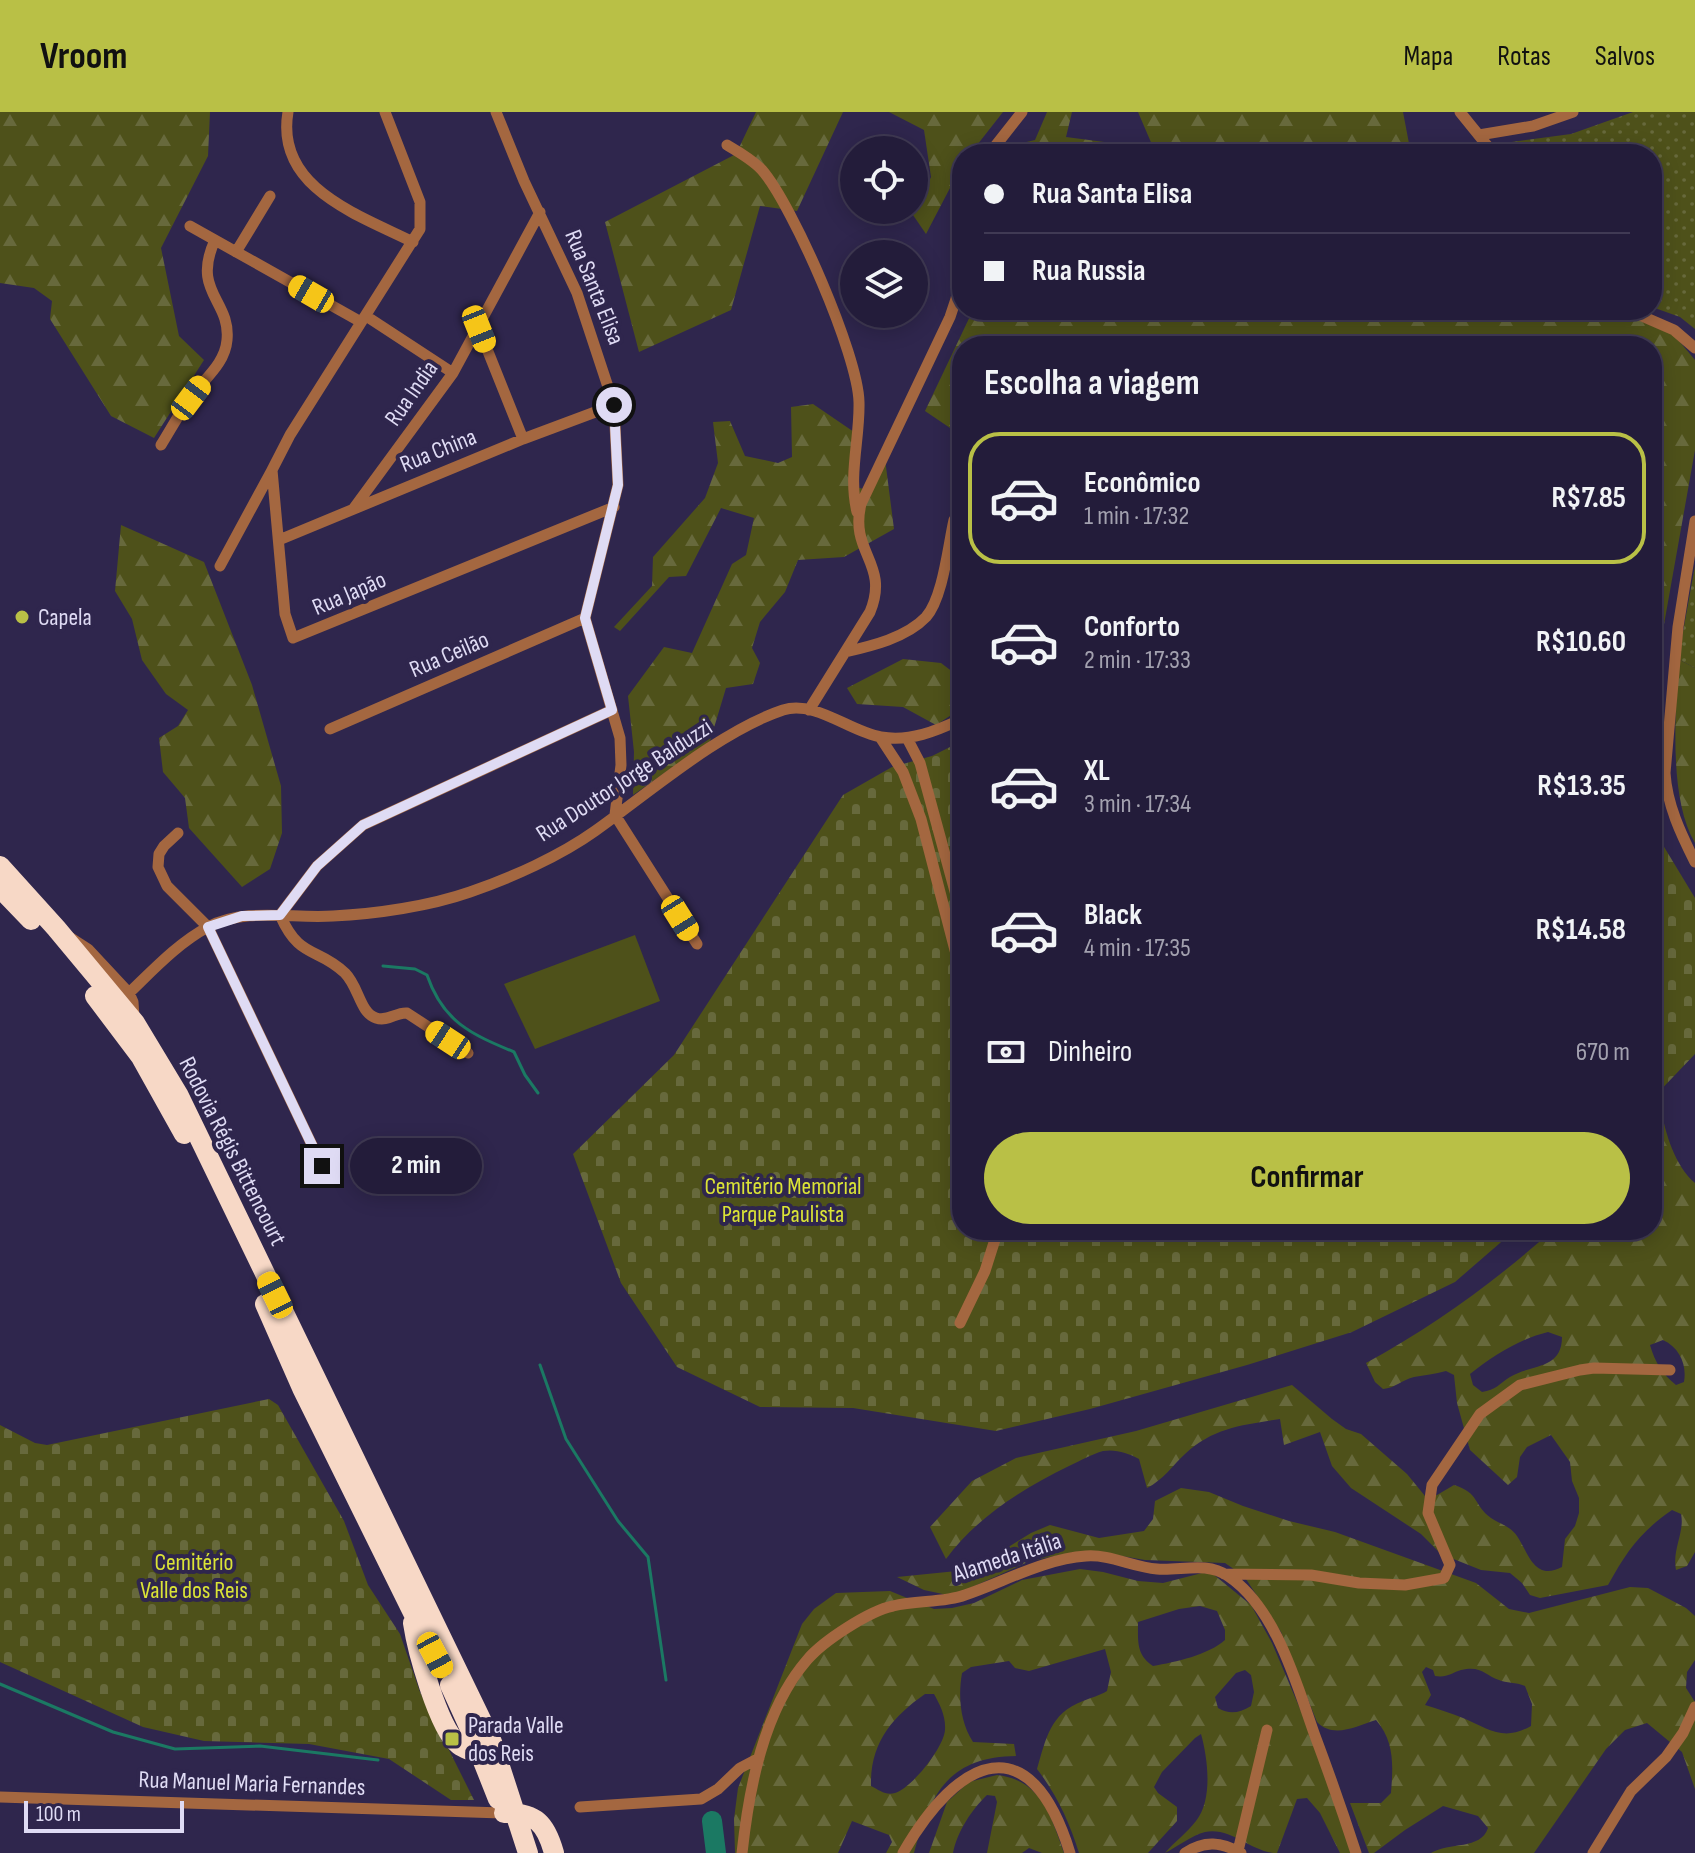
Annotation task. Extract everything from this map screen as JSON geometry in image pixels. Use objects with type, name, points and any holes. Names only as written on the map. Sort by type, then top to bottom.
[{"type":"highway","name":"Rodovia Régis Bittencourt","points":[[0,866],[135,1023],[179,1096],[433,1621],[485,1745]]},
{"type":"highway","name":"Rodovia Régis Bittencourt","points":[[0,888],[68,960],[141,1057],[181,1128],[236,1240],[302,1388],[409,1606],[485,1745]]},
{"type":"highway","points":[[485,1745],[528,1853]]},
{"type":"highway","points":[[509,1806],[513,1853]]},
{"type":"highway","points":[[509,1806],[534,1817],[543,1826],[554,1853]]},
{"type":"street","points":[[220,566],[290,435],[420,229],[420,202],[385,112]]},
{"type":"street","name":"Rua Santa Elisa","points":[[496,112],[524,181],[577,293],[614,405],[618,463],[614,507],[585,618]]},
{"type":"street","points":[[997,144],[1022,112]]},
{"type":"street","points":[[1460,112],[1486,144]]},
{"type":"street","points":[[1479,135],[1533,126],[1573,112]]},
{"type":"street","points":[[287,114],[285,133],[288,145],[303,175],[314,188],[330,201],[413,242]]},
{"type":"street","points":[[727,145],[759,167],[775,187],[804,243],[850,361],[859,401],[853,492],[858,517]]},
{"type":"street","points":[[236,252],[270,196]]},
{"type":"street","name":"Rua India","points":[[353,509],[453,373],[540,212]]},
{"type":"street","points":[[190,226],[363,319],[453,373]]},
{"type":"street","points":[[161,445],[191,398],[214,370],[226,347],[228,336],[206,270],[206,259],[215,240]]},
{"type":"street","points":[[952,311],[861,504],[857,529],[877,586],[870,612],[809,710],[880,737],[907,738],[934,732],[952,724]]},
{"type":"street","points":[[1651,320],[1674,330],[1695,348]]},
{"type":"street","points":[[479,329],[523,439]]},
{"type":"street","name":"Rua China","points":[[279,540],[523,439],[614,405]]},
{"type":"street","name":"Rua Japão","points":[[272,470],[285,614],[293,638],[614,507]]},
{"type":"street","points":[[1695,521],[1678,627],[1666,737],[1666,788],[1680,832],[1695,862]]},
{"type":"street","points":[[845,652],[885,641],[925,618],[934,604],[952,528]]},
{"type":"street","points":[[585,618],[620,738],[621,765],[615,815],[697,944]]},
{"type":"street","name":"Rua Ceilão","points":[[330,729],[585,618]]},
{"type":"street","points":[[468,1053],[407,1013],[386,1019],[375,1018],[367,1012],[356,986],[343,971],[298,945],[289,935],[280,915],[317,866],[363,825],[612,710]]},
{"type":"street","name":"Rua Doutor Jorge Balduzzi","points":[[129,993],[185,943],[208,927],[242,916],[333,916],[425,904],[469,892],[525,869],[595,832],[722,741],[785,710],[809,710]]},
{"type":"street","points":[[880,737],[903,772],[921,819],[952,938]]},
{"type":"street","points":[[907,738],[924,776],[952,880]]},
{"type":"street","points":[[1662,791],[1666,788]]},
{"type":"street","points":[[178,833],[159,854],[158,867],[167,886],[208,927],[322,1166]]},
{"type":"street","points":[[56,928],[88,949],[129,993],[135,1023]]},
{"type":"street","points":[[960,1323],[985,1271],[995,1240]]},
{"type":"street","name":"Alameda Itália","points":[[742,1853],[749,1800],[759,1758],[789,1685],[807,1659],[826,1643],[890,1606],[960,1597],[1032,1569],[1087,1555],[1158,1569],[1205,1567],[1223,1574],[1311,1575],[1359,1583],[1405,1585],[1444,1578],[1450,1565],[1428,1513],[1432,1485],[1480,1414],[1520,1385],[1580,1370],[1670,1370]]},
{"type":"street","points":[[1223,1574],[1245,1590],[1262,1611],[1290,1666],[1356,1853]]},
{"type":"street","points":[[1593,1853],[1631,1791],[1666,1757],[1683,1733],[1695,1707]]},
{"type":"street","points":[[1185,1853],[1197,1845],[1208,1843],[1221,1844],[1240,1852],[1267,1730]]},
{"type":"street","points":[[580,1807],[701,1799],[718,1789],[740,1768],[759,1758]]},
{"type":"street","points":[[903,1853],[914,1834],[952,1788],[972,1773],[1008,1768],[1021,1773],[1036,1785],[1054,1810],[1070,1853]]},
{"type":"street","name":"Rua Manuel Maria Fernandes","points":[[0,1797],[256,1810],[509,1806]]},
{"type":"green space","points":[[0,112],[210,112],[208,156],[161,248],[179,336],[204,360],[154,438],[111,416],[50,319],[52,301],[34,288],[0,283]]},
{"type":"green space","points":[[756,112],[843,112],[797,211],[760,206],[731,310],[639,352],[605,222],[736,154]]},
{"type":"green space","points":[[889,112],[1003,112],[978,144],[952,144],[952,184],[926,234],[919,224],[928,224],[928,183],[931,177],[928,136],[925,136],[924,130]]},
{"type":"green space","points":[[1047,112],[1072,112],[1066,137],[1113,144],[1018,144],[1035,140]]},
{"type":"green space","points":[[1138,112],[1403,112],[1409,144],[1152,144]]},
{"type":"green space","points":[[1633,112],[1695,112],[1695,329],[1680,317],[1662,311],[1662,144],[1497,144],[1571,134]]},
{"type":"green space","points":[[968,320],[1638,320],[1674,335],[1695,360],[1695,450],[1662,636],[1662,336],[961,336]]},
{"type":"green space","points":[[952,354],[952,429],[925,411]]},
{"type":"green space","points":[[813,404],[854,432],[850,485],[870,491],[885,459],[894,529],[844,557],[798,560],[785,592],[760,622],[752,648],[760,663],[753,684],[726,688],[710,741],[633,795],[634,752],[628,696],[664,647],[692,653],[732,564],[746,555],[754,518],[721,508],[686,576],[669,577],[620,631],[614,627],[652,586],[653,557],[705,498],[718,463],[713,422],[730,421],[745,456],[778,463],[792,457],[791,407]]},
{"type":"green space","points":[[121,525],[204,562],[252,685],[281,786],[282,833],[270,869],[242,887],[189,828],[185,798],[163,772],[159,738],[178,726],[188,710],[166,694],[142,660],[132,619],[115,591]]},
{"type":"green space","points":[[1695,566],[1695,668],[1678,659]]},
{"type":"green space","points":[[903,659],[941,663],[952,671],[952,715],[936,725],[903,707],[857,704],[847,688]]},
{"type":"green space","points":[[1678,659],[1695,668],[1695,843],[1686,824],[1677,779],[1675,728]]},
{"type":"green space","name":"Cemitério Memorial Parque Paulista","points":[[952,746],[952,1240],[1503,1240],[1455,1282],[1352,1332],[1090,1409],[996,1431],[853,1408],[760,1407],[677,1367],[621,1283],[573,1154],[674,1055],[843,795],[892,767],[932,756]]},
{"type":"green space","points":[[1662,844],[1695,898],[1695,1054],[1662,1089]]},
{"type":"green space","points":[[635,935],[660,1001],[535,1049],[504,984]]},
{"type":"green space","points":[[1662,1113],[1672,1148],[1682,1168],[1695,1183],[1695,1552],[1687,1566],[1676,1570],[1682,1521],[1681,1514],[1672,1510],[1635,1543],[1608,1585],[1540,1598],[1530,1595],[1510,1573],[1481,1570],[1441,1554],[1421,1534],[1351,1488],[1332,1466],[1320,1432],[1284,1445],[1280,1419],[1230,1429],[1207,1438],[1147,1488],[1139,1459],[1117,1451],[1095,1454],[1034,1484],[1002,1505],[972,1530],[946,1559],[930,1527],[972,1481],[1016,1458],[1136,1431],[1292,1385],[1346,1429],[1361,1434],[1407,1474],[1425,1496],[1437,1495],[1454,1485],[1462,1488],[1485,1513],[1514,1533],[1538,1568],[1552,1571],[1562,1567],[1565,1539],[1575,1526],[1579,1498],[1572,1481],[1570,1462],[1551,1435],[1527,1447],[1520,1457],[1517,1477],[1508,1485],[1470,1450],[1457,1403],[1454,1375],[1446,1371],[1414,1377],[1383,1389],[1375,1382],[1366,1363],[1464,1302],[1541,1240],[1662,1240]],"holes":[[[1548,1332],[1562,1337],[1561,1348],[1551,1361],[1518,1373],[1487,1391],[1482,1392],[1473,1385],[1470,1374],[1517,1344]],[[1663,1340],[1674,1348],[1684,1369],[1684,1382],[1676,1385],[1657,1362],[1650,1345]]]},
{"type":"green space","name":"Cemitério Valle dos Reis","points":[[269,1399],[278,1405],[344,1521],[368,1585],[400,1634],[420,1692],[474,1800],[451,1800],[389,1759],[309,1744],[204,1741],[143,1727],[0,1662],[0,1425],[35,1443],[47,1445]]},
{"type":"green space","points":[[1181,1488],[1209,1492],[1289,1521],[1335,1532],[1476,1583],[1509,1609],[1529,1613],[1630,1587],[1648,1588],[1686,1608],[1695,1616],[1695,1660],[1687,1672],[1686,1688],[1695,1702],[1695,1789],[1682,1752],[1647,1723],[1625,1730],[1606,1749],[1534,1853],[1431,1853],[1479,1840],[1488,1828],[1478,1816],[1443,1806],[1374,1853],[1369,1853],[1350,1803],[1381,1803],[1391,1793],[1392,1764],[1387,1737],[1376,1720],[1338,1730],[1331,1730],[1317,1722],[1281,1632],[1244,1576],[1225,1563],[1145,1560],[1099,1552],[1075,1552],[1030,1561],[952,1596],[924,1590],[897,1577],[957,1571],[981,1564],[1050,1525],[1099,1538],[1144,1531],[1153,1519],[1155,1501]],"holes":[[[1426,1667],[1433,1670],[1435,1676],[1446,1676],[1473,1669],[1525,1686],[1532,1704],[1531,1726],[1512,1733],[1496,1732],[1425,1705],[1431,1695],[1422,1672]]]},
{"type":"green space","points":[[1080,1569],[1163,1583],[1202,1573],[1213,1574],[1251,1605],[1272,1643],[1320,1756],[1354,1853],[1340,1853],[1320,1813],[1307,1798],[1297,1799],[1277,1853],[1215,1831],[1195,1836],[1165,1853],[1189,1830],[1205,1802],[1207,1767],[1201,1734],[1162,1772],[1154,1787],[1177,1807],[1177,1821],[1148,1853],[1079,1853],[1062,1809],[1037,1769],[1051,1728],[1063,1712],[1107,1691],[1111,1672],[1105,1649],[1029,1671],[1015,1668],[1009,1661],[971,1667],[962,1673],[961,1709],[973,1742],[1014,1744],[1016,1756],[974,1763],[946,1782],[927,1813],[914,1853],[886,1853],[892,1842],[889,1835],[852,1821],[838,1853],[735,1853],[734,1819],[738,1788],[802,1624],[814,1609],[836,1593],[890,1591],[934,1609],[952,1608],[974,1603],[1022,1580]],"holes":[[[1200,1606],[1217,1611],[1225,1630],[1225,1640],[1210,1650],[1181,1660],[1153,1666],[1147,1662],[1139,1647],[1138,1622]],[[1245,1670],[1251,1675],[1254,1692],[1251,1706],[1238,1712],[1227,1712],[1218,1708],[1215,1697],[1236,1673]],[[925,1694],[934,1694],[945,1720],[945,1730],[939,1746],[918,1775],[902,1790],[892,1794],[871,1786],[872,1771],[874,1757],[885,1732],[902,1712]]]},
{"type":"green space","points":[[997,1775],[1012,1778],[1034,1792],[1049,1813],[1064,1853],[1042,1853],[1029,1848],[1022,1853],[987,1853],[997,1802],[995,1796],[987,1795],[966,1821],[953,1853],[929,1853],[947,1802],[969,1782]]},
{"type":"waterway","points":[[383,966],[415,969],[427,975],[450,1015],[472,1032],[514,1052],[538,1093]]},
{"type":"waterway","points":[[540,1365],[566,1439],[618,1521],[648,1557],[666,1680]]},
{"type":"waterway","points":[[0,1684],[113,1732],[175,1749],[260,1746],[378,1760]]},
{"type":"waterway","points":[[712,1821],[716,1853]]},
{"type":"place","name":"Capela","points":[[22,617]]},
{"type":"place","name":"Parada Valle dos Reis","points":[[452,1739]]},
{"type":"route","points":[[322,1166],[208,927],[242,916],[280,915],[317,866],[363,825],[612,710],[585,618],[618,485],[614,405]]}]
